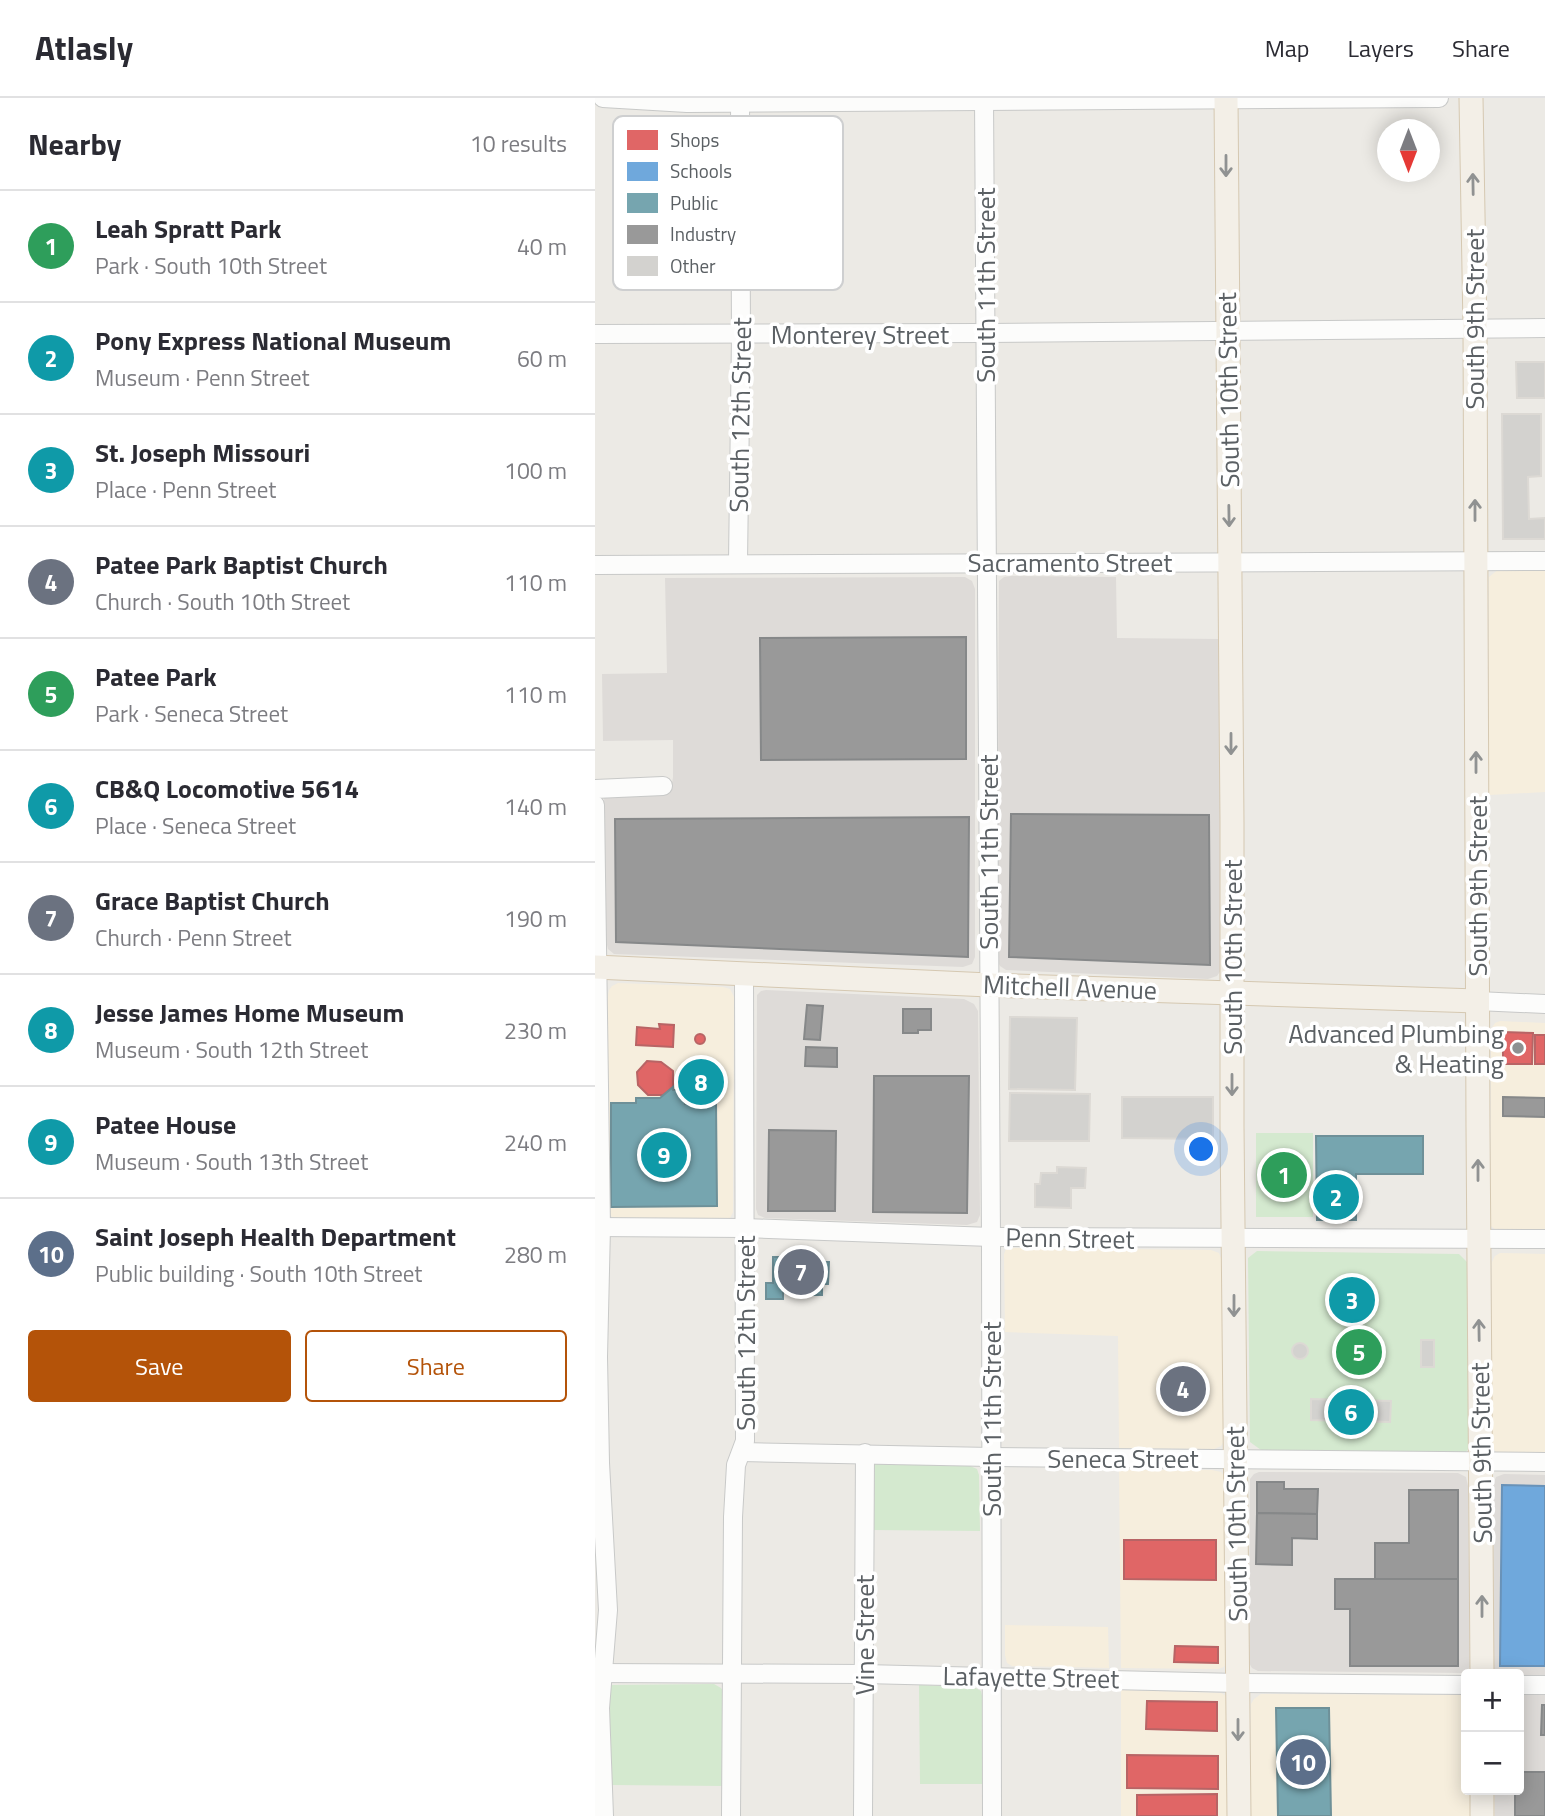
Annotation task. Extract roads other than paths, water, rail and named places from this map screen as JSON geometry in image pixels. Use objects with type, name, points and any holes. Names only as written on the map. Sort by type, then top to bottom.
[{"type":"main road","name":"South 9th Street","points":[[1471,98],[1475,328],[1482,1669]]},
{"type":"main road","name":"South 10th Street","points":[[1226,99],[1239,1816]]},
{"type":"main road","name":"Mitchell Avenue","points":[[596,967],[989,985],[1477,1001]]},
{"type":"main road","points":[[1482,1795],[1482,1816]]},
{"type":"street","points":[[603,98],[687,103],[740,100],[1439,98]]},
{"type":"street","name":"South 11th Street","points":[[984,99],[992,1816]]},
{"type":"street","name":"South 12th Street","points":[[738,563],[741,290]]},
{"type":"street","name":"Monterey Street","points":[[595,334],[1545,328]]},
{"type":"street","name":"Sacramento Street","points":[[595,565],[1545,561]]},
{"type":"street","points":[[595,789],[663,786]]},
{"type":"street","points":[[595,805],[600,1463],[608,1610],[599,1673],[604,1816]]},
{"type":"street","name":"South 12th Street","points":[[731,1816],[733,1517],[736,1465],[745,1441],[744,974]]},
{"type":"street","name":"Mitchell Avenue","points":[[1477,1001],[1545,1004]]},
{"type":"street","name":"Penn Street","points":[[598,1227],[745,1228],[991,1237],[1545,1238]]},
{"type":"street","name":"Seneca Street","points":[[742,1452],[1545,1462]]},
{"type":"street","name":"Vine Street","points":[[863,1816],[865,1453]]},
{"type":"street","name":"Lafayette Street","points":[[599,1673],[864,1674],[1238,1683],[1461,1685]]},
{"type":"street","points":[[1524,1685],[1545,1685]]},
{"type":"water","points":[[1358,1340],[1366,1343],[1369,1351],[1366,1359],[1358,1362],[1350,1359],[1347,1351],[1350,1343]]},
{"type":"place","name":"Advanced Plumbing & Heating","points":[[1518,1048]]},
{"type":"place","name":"Jesse James Home Museum","points":[[701,1082]]},
{"type":"place","name":"Patee House","points":[[664,1155]]},
{"type":"place","name":"Leah Spratt Park","points":[[1284,1175]]},
{"type":"place","name":"Pony Express National Museum","points":[[1336,1197]]},
{"type":"place","name":"Grace Baptist Church","points":[[801,1272]]},
{"type":"place","name":"St. Joseph Missouri","points":[[1352,1300]]},
{"type":"place","name":"Patee Park","points":[[1359,1352]]},
{"type":"place","name":"Patee Park Baptist Church","points":[[1183,1389]]},
{"type":"place","name":"CB&Q Locomotive 5614","points":[[1351,1412]]},
{"type":"place","name":"Saint Joseph Health Department","points":[[1303,1762]]}]
